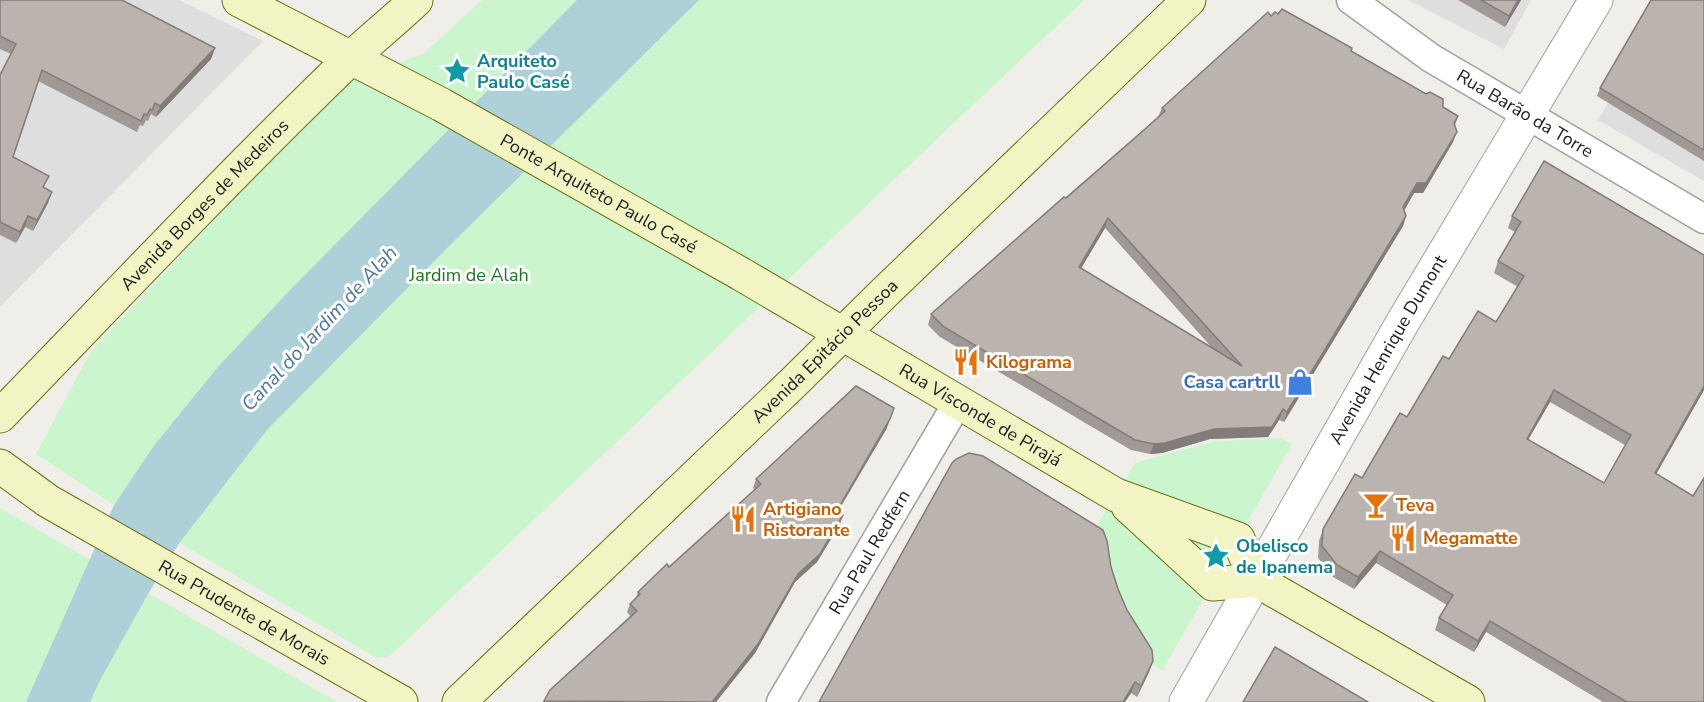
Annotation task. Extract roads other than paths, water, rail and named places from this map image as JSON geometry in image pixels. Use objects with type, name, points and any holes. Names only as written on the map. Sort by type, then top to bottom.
[{"type":"main road","name":"Ponte Arquiteto Paulo Casé","points":[[239,0],[442,105],[843,334]]},
{"type":"main road","name":"Avenida Borges de Medeiros","points":[[0,416],[120,290],[351,58],[416,0]]},
{"type":"main road","name":"Avenida Epitácio Pessoa","points":[[459,702],[1189,0]]},
{"type":"main road","name":"Rua Visconde de Pirajá","points":[[843,334],[1116,495],[1238,539],[1256,580],[1213,585],[1116,495]]},
{"type":"main road","name":"Rua Prudente de Morais","points":[[0,466],[48,501],[401,702]]},
{"type":"main road","points":[[1256,580],[1468,702]]},
{"type":"street","name":"Rua Barão da Torre","points":[[1351,0],[1431,58],[1704,219]]},
{"type":"street","name":"Avenida Henrique Dumont","points":[[1186,702],[1398,330],[1596,0]]},
{"type":"street","name":"Rua Paul Redfern","points":[[781,702],[958,402]]},
{"type":"water","name":"Canal do Jardim de Alah","points":[[577,0],[699,0],[454,241],[267,430],[180,542],[148,594],[90,702],[26,702],[114,505],[153,447],[217,368],[288,292]]},
{"type":"place","name":"Arquiteto Paulo Casé","points":[[457,71]]},
{"type":"place","name":"Kilograma","points":[[966,362]]},
{"type":"place","name":"Casa cartrll","points":[[1300,382]]},
{"type":"place","name":"Teva","points":[[1376,505]]},
{"type":"place","name":"Artigiano Ristorante","points":[[743,519]]},
{"type":"place","name":"Megamatte","points":[[1403,538]]},
{"type":"place","name":"Obelisco de Ipanema","points":[[1216,556]]},
{"type":"park label","name":"Jardim de Alah","points":[[469,275]]}]
